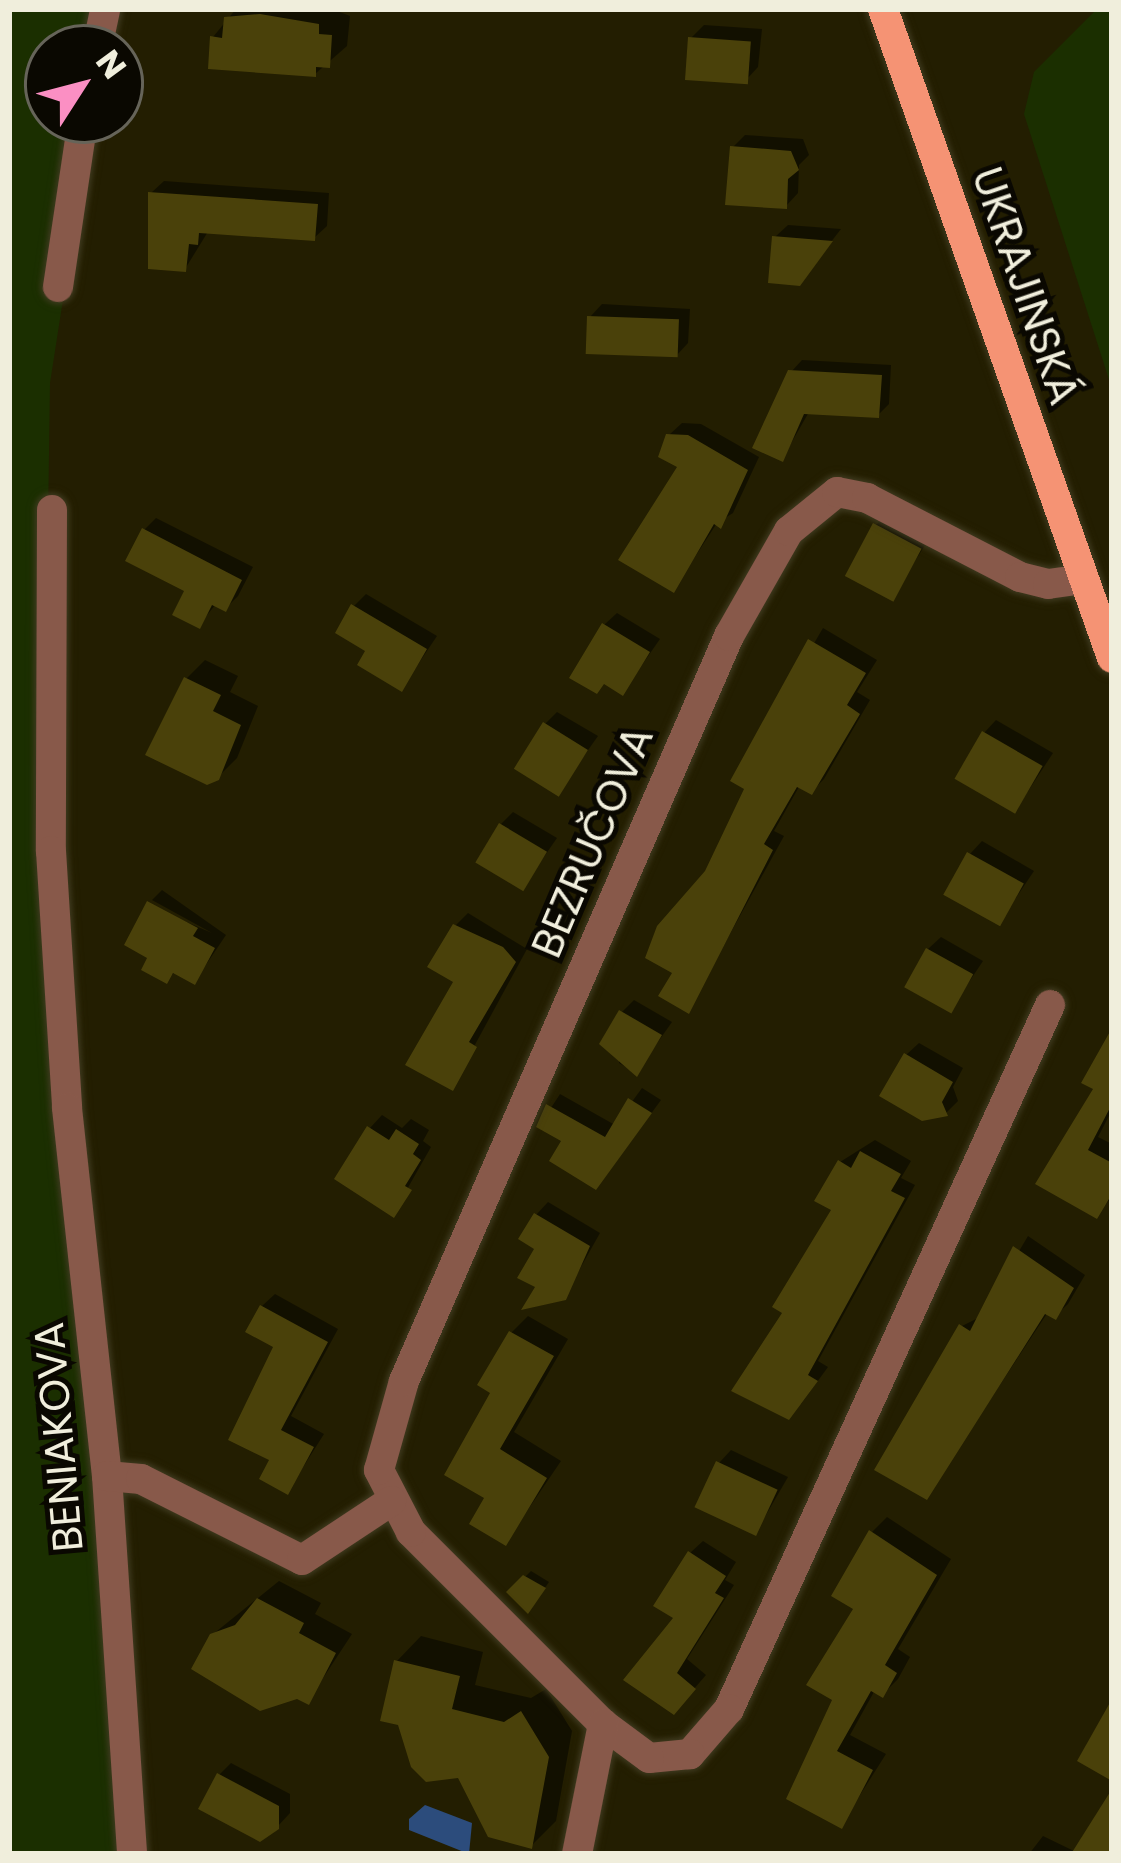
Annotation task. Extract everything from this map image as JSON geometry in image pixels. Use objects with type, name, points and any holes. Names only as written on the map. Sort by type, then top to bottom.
[{"type":"main road","name":"UKRAJINSKÁ","points":[[883,9],[1112,658]]},
{"type":"street","points":[[58,286],[79,144]]},
{"type":"street","name":"BEZRUČOVA","points":[[391,1501],[380,1470],[404,1381],[729,636],[789,531],[837,492],[867,498],[1019,577],[1048,584],[1084,579]]},
{"type":"street","name":"BENIAKOVA","points":[[52,510],[51,851],[67,1108],[107,1476],[132,1854]]},
{"type":"street","points":[[107,1476],[141,1479],[302,1560],[391,1501],[445,1569],[603,1724],[649,1758],[668,1762],[711,1737],[729,1709],[1050,1005]]},
{"type":"street","points":[[577,1854],[603,1724]]},
{"type":"green space","points":[[9,9],[107,9],[105,24],[24,24],[24,144],[87,144],[50,383],[46,667],[132,1854],[9,1854]]},
{"type":"green space","points":[[1097,9],[1112,9],[1112,389],[1024,114],[1034,72]]},
{"type":"water","points":[[425,1805],[472,1823],[469,1854],[409,1830],[409,1819]]},
{"type":"building","points":[[260,14],[319,24],[319,34],[332,35],[330,68],[316,67],[316,77],[208,69],[210,36],[222,38],[224,17]]},
{"type":"building","points":[[688,37],[751,41],[748,84],[685,80]]},
{"type":"building","points":[[730,146],[791,151],[799,170],[788,179],[787,209],[725,205]]},
{"type":"building","points":[[148,192],[318,204],[315,241],[199,233],[198,245],[189,244],[186,272],[148,269]]},
{"type":"building","points":[[772,236],[833,241],[800,286],[768,283]]},
{"type":"building","points":[[587,316],[679,319],[678,357],[586,354]]},
{"type":"building","points":[[788,370],[882,375],[879,418],[804,414],[783,462],[752,448]]},
{"type":"building","points":[[666,434],[688,435],[748,470],[721,529],[714,524],[674,593],[618,560],[677,467],[658,457]]},
{"type":"building","points":[[873,523],[922,549],[893,602],[845,576]]},
{"type":"building","points":[[142,528],[242,580],[226,612],[212,605],[200,629],[172,615],[184,591],[125,561]]},
{"type":"building","points":[[351,604],[427,649],[402,692],[357,665],[365,651],[335,633]]},
{"type":"building","points":[[602,623],[650,652],[623,696],[604,684],[597,694],[569,678]]},
{"type":"building","points":[[808,639],[866,673],[847,705],[860,714],[812,795],[797,787],[764,844],[773,850],[689,1014],[658,996],[672,973],[645,958],[657,926],[705,871],[744,789],[730,781]]},
{"type":"building","points":[[184,677],[221,695],[213,711],[241,725],[219,780],[207,785],[145,755]]},
{"type":"building","points":[[543,722],[588,750],[559,797],[514,769]]},
{"type":"building","points":[[982,731],[1043,766],[1015,814],[954,779]]},
{"type":"building","points":[[499,823],[547,852],[523,891],[475,862]]},
{"type":"building","points":[[967,852],[1024,884],[1000,926],[943,895]]},
{"type":"building","points":[[147,901],[198,928],[193,936],[215,948],[195,985],[173,973],[167,984],[141,970],[147,958],[124,945]]},
{"type":"building","points":[[453,924],[503,947],[516,962],[469,1042],[477,1047],[453,1091],[405,1065],[453,982],[427,967]]},
{"type":"building","points":[[926,948],[973,974],[951,1014],[904,987]]},
{"type":"building","points":[[619,1010],[662,1035],[637,1077],[599,1044]]},
{"type":"building","points":[[1112,1028],[1112,1104],[1088,1150],[1112,1163],[1112,1194],[1097,1219],[1035,1184],[1093,1089],[1081,1083]]},
{"type":"building","points":[[904,1053],[953,1082],[942,1102],[948,1116],[922,1121],[879,1096]]},
{"type":"building","points":[[628,1098],[652,1113],[596,1190],[549,1161],[561,1141],[536,1127],[546,1104],[605,1137]]},
{"type":"building","points":[[367,1126],[389,1140],[396,1129],[419,1144],[413,1154],[421,1160],[405,1186],[412,1190],[394,1218],[334,1179]]},
{"type":"building","points":[[860,1151],[901,1174],[891,1191],[905,1198],[808,1375],[818,1381],[789,1420],[731,1391],[782,1313],[772,1307],[831,1210],[814,1201],[838,1160],[851,1168]]},
{"type":"building","points":[[534,1213],[590,1246],[566,1300],[521,1310],[535,1287],[517,1278],[534,1249],[518,1239]]},
{"type":"building","points":[[1013,1246],[1074,1288],[1056,1320],[1045,1314],[927,1500],[874,1470],[959,1324],[970,1331]]},
{"type":"building","points":[[260,1305],[328,1342],[281,1430],[314,1447],[288,1495],[259,1479],[269,1460],[228,1440],[273,1347],[245,1332]]},
{"type":"building","points":[[509,1331],[554,1356],[500,1449],[547,1478],[506,1546],[469,1524],[484,1498],[444,1475],[490,1393],[477,1385]]},
{"type":"building","points":[[716,1461],[778,1490],[756,1536],[694,1507]]},
{"type":"building","points":[[869,1530],[937,1575],[885,1665],[897,1673],[883,1698],[871,1691],[837,1751],[873,1770],[842,1829],[786,1799],[832,1700],[806,1685],[853,1609],[831,1596]]},
{"type":"building","points":[[688,1551],[726,1576],[715,1593],[724,1598],[677,1673],[696,1689],[674,1715],[623,1680],[673,1618],[653,1606]]},
{"type":"building","points":[[523,1575],[546,1588],[528,1614],[506,1592]]},
{"type":"building","points":[[257,1598],[304,1623],[299,1633],[336,1653],[309,1705],[297,1699],[260,1711],[191,1669],[210,1634],[235,1625]]},
{"type":"building","points":[[394,1660],[460,1676],[452,1709],[504,1722],[521,1711],[549,1757],[532,1849],[488,1837],[458,1778],[426,1782],[411,1767],[398,1725],[380,1721]]},
{"type":"building","points":[[1112,1699],[1112,1781],[1077,1761]]},
{"type":"building","points":[[217,1773],[279,1806],[279,1829],[260,1842],[198,1809]]},
{"type":"building","points":[[1112,1789],[1112,1854],[1071,1854]]}]
